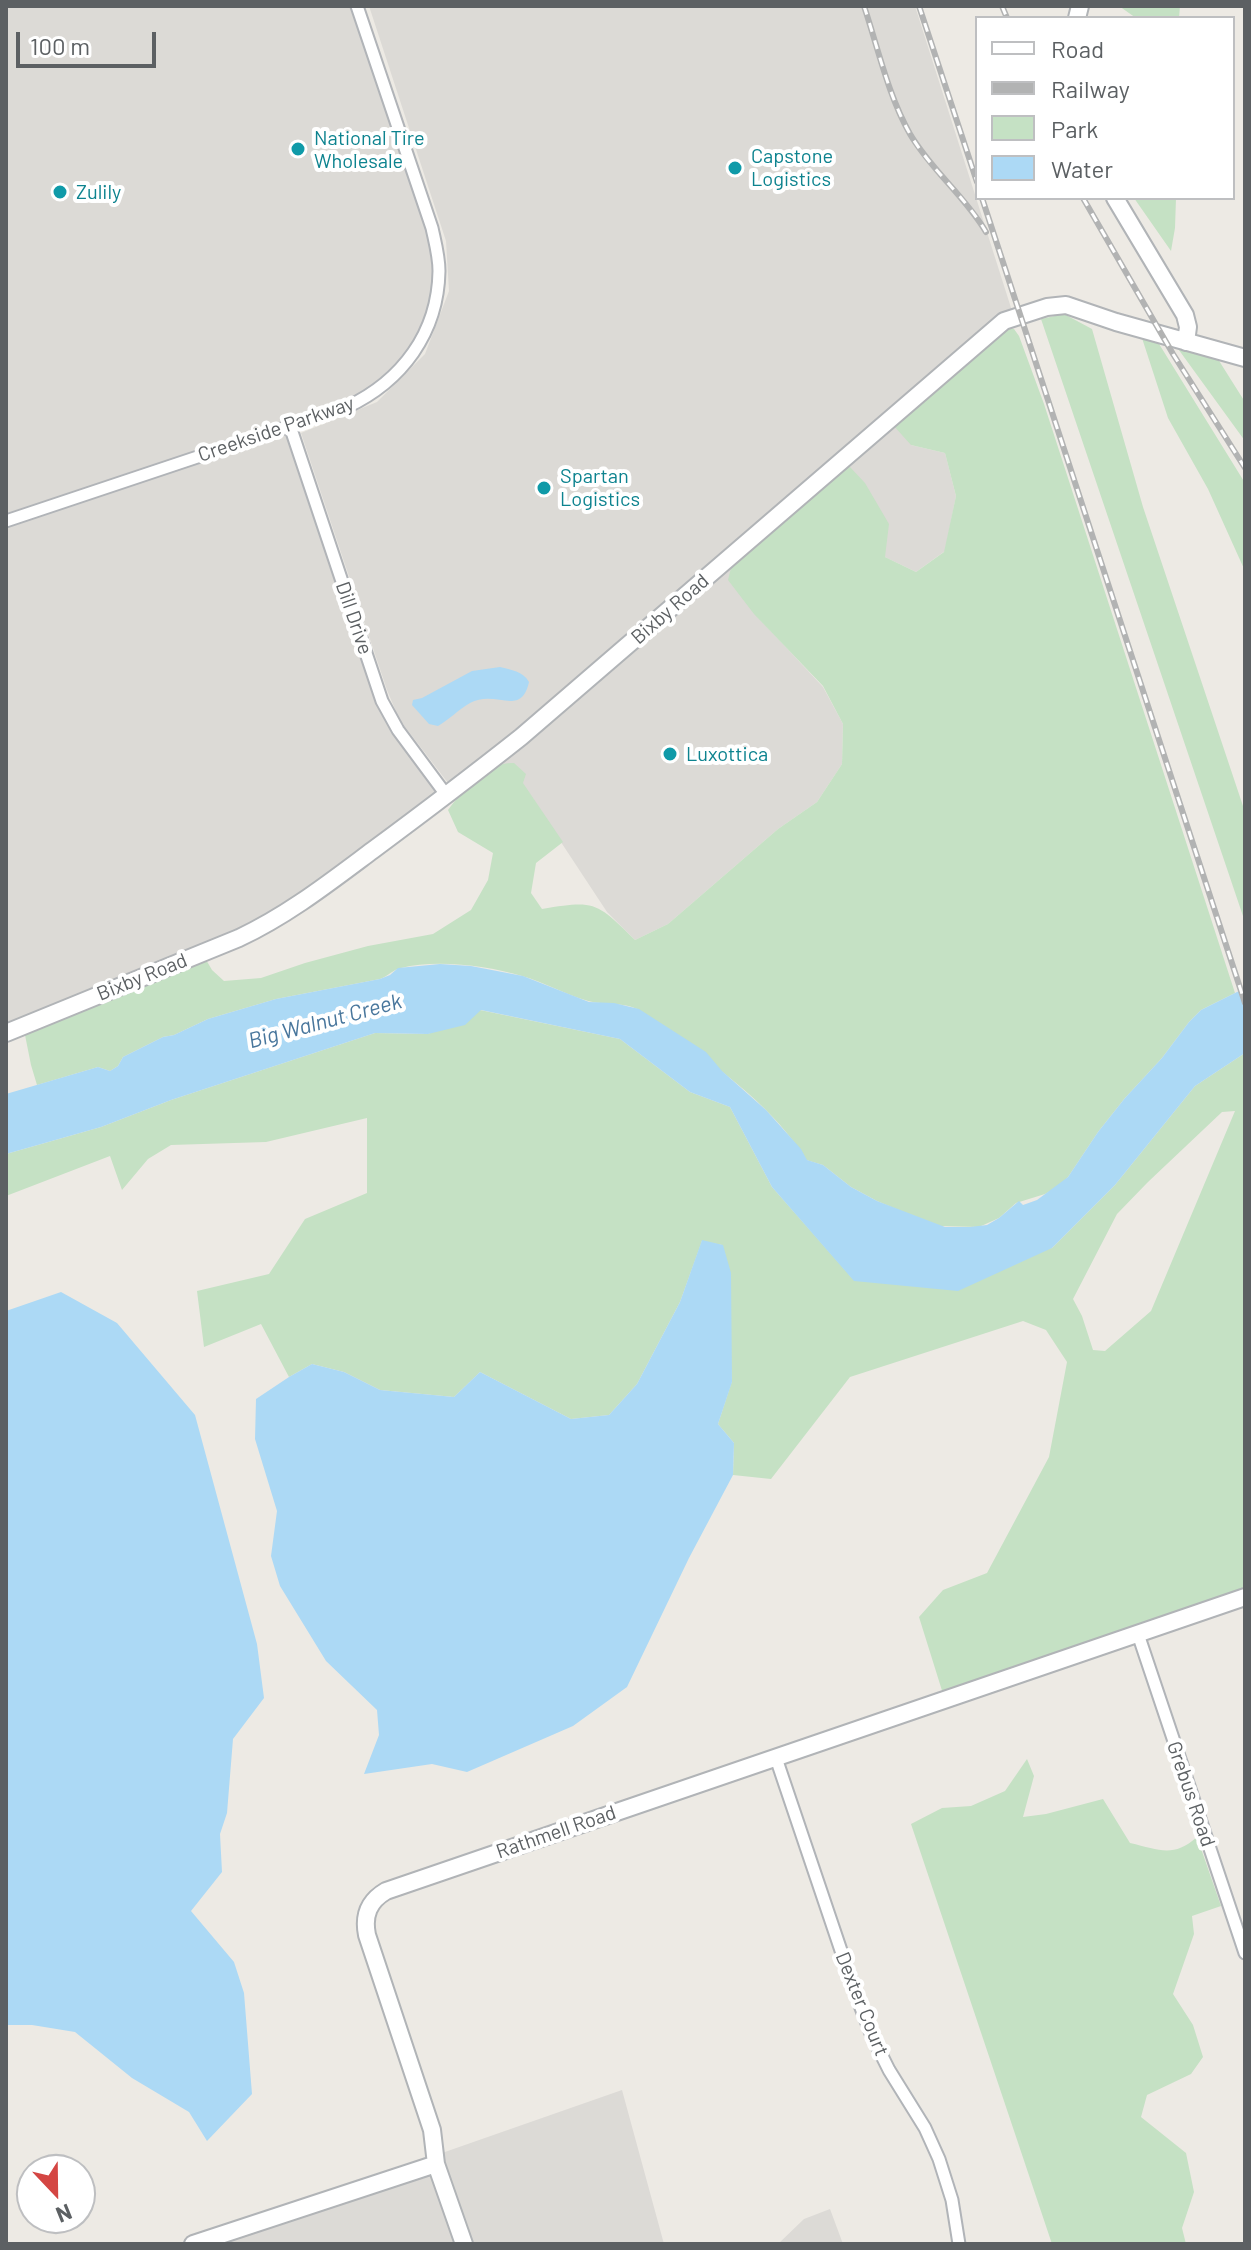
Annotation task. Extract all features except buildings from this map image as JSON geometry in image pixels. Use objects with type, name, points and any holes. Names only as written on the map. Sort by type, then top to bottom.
[{"type":"street","name":"Creekside Parkway","points":[[6,521],[347,407],[379,389],[394,376],[417,347],[427,329],[435,302],[439,270],[432,228],[357,6]]},
{"type":"street","points":[[1116,200],[1185,315],[1188,327],[1186,342]]},
{"type":"street","name":"Bixby Road","points":[[6,1033],[266,925],[308,898],[447,796],[545,717],[1004,321],[1047,307],[1066,305],[1245,358]]},
{"type":"street","name":"Dill Drive","points":[[290,426],[382,701],[398,730],[447,796]]},
{"type":"street","name":"Rathmell Road","points":[[436,2164],[432,2130],[367,1935],[365,1917],[372,1901],[386,1891],[1245,1597]]},
{"type":"street","name":"Grebus Road","points":[[1138,1634],[1245,1953]]},
{"type":"street","name":"Dexter Court","points":[[776,1758],[872,2036],[925,2128],[939,2159],[952,2200],[959,2244]]},
{"type":"street","points":[[193,2244],[436,2164],[464,2244]]},
{"type":"shaded area","points":[[6,6],[357,6],[432,228],[439,270],[417,347],[379,389],[291,426],[382,701],[447,796],[289,911],[6,1033]]},
{"type":"shaded area","points":[[369,6],[915,6],[1013,314],[911,445],[945,453],[956,496],[945,551],[916,572],[885,557],[755,614],[823,687],[843,724],[842,764],[817,802],[778,829],[668,924],[635,940],[607,912],[522,783],[488,770],[458,796],[399,719],[301,433],[377,402],[425,354],[449,291],[446,241]]},
{"type":"shaded area","points":[[622,2090],[664,2244],[213,2244],[445,2167],[442,2153]]},
{"type":"shaded area","points":[[830,2209],[843,2244],[778,2244],[804,2219]]},
{"type":"green space","points":[[1119,6],[1180,6],[1179,16],[1133,16]]},
{"type":"green space","points":[[1135,200],[1176,200],[1171,251]]},
{"type":"green space","points":[[1064,314],[1092,329],[1143,507],[1245,812],[1245,922],[1041,319]]},
{"type":"green space","points":[[1008,327],[1019,336],[1044,404],[1235,993],[1201,1010],[1189,1022],[1098,1132],[1058,1187],[1016,1203],[999,1218],[979,1227],[939,1226],[877,1201],[851,1187],[823,1165],[806,1160],[765,1109],[714,1065],[639,1010],[626,1005],[585,1000],[509,972],[462,965],[415,965],[398,969],[380,979],[276,999],[208,1019],[163,1037],[123,1057],[118,1066],[110,1071],[98,1067],[37,1085],[25,1035],[205,958],[224,981],[261,978],[368,946],[433,934],[471,910],[488,880],[493,853],[458,832],[448,810],[476,779],[504,764],[514,763],[526,774],[523,783],[563,842],[536,863],[531,893],[542,909],[574,905],[594,907],[612,918],[635,940],[668,924],[778,829],[817,802],[842,764],[843,724],[823,686],[754,614],[728,580],[732,564],[839,471],[849,466],[865,483],[889,524],[885,557],[916,572],[944,552],[956,496],[945,453],[911,445],[893,425]]},
{"type":"green space","points":[[1141,335],[1156,339],[1245,483],[1245,571],[1208,489],[1168,418]]},
{"type":"green space","points":[[1176,346],[1216,356],[1245,402],[1245,441]]},
{"type":"green space","points":[[480,1010],[620,1039],[690,1092],[730,1107],[772,1187],[854,1280],[1052,1248],[1115,1185],[1195,1086],[1245,1053],[1245,1592],[944,1697],[919,1617],[943,1590],[987,1573],[1049,1457],[1067,1362],[1046,1330],[1023,1321],[850,1377],[771,1479],[733,1475],[734,1443],[718,1424],[732,1381],[722,1245],[702,1241],[680,1302],[637,1384],[609,1415],[571,1419],[480,1372],[454,1397],[380,1390],[344,1372],[312,1364],[289,1377],[261,1324],[204,1347],[197,1291],[269,1274],[305,1219],[367,1193],[367,1118],[266,1142],[171,1145],[148,1159],[122,1190],[110,1156],[6,1196],[6,1154],[101,1127],[171,1100],[375,1033],[428,1034]],"holes":[[[1235,1111],[1151,1311],[1105,1351],[1093,1350],[1073,1299],[1117,1214],[1222,1112]]]},
{"type":"green space","points":[[1027,1759],[1034,1776],[1023,1817],[1103,1799],[1130,1843],[1158,1850],[1173,1850],[1197,1837],[1221,1906],[1192,1916],[1194,1934],[1173,1994],[1193,2025],[1203,2057],[1191,2074],[1147,2095],[1141,2117],[1186,2153],[1194,2192],[1182,2228],[1186,2244],[1052,2244],[911,1824],[942,1808],[971,1806],[1005,1791]]},
{"type":"water","points":[[500,667],[520,673],[529,682],[520,698],[470,703],[438,726],[429,724],[412,705],[413,700],[472,671]]},
{"type":"water","name":"Big Walnut Creek","points":[[440,964],[471,966],[523,976],[589,1002],[614,1003],[639,1009],[706,1052],[722,1071],[766,1110],[807,1160],[823,1165],[851,1187],[877,1201],[945,1227],[987,1225],[1019,1201],[1023,1205],[1037,1200],[1068,1177],[1098,1132],[1189,1022],[1201,1010],[1245,988],[1245,1053],[1195,1086],[1115,1185],[1052,1248],[958,1291],[854,1281],[772,1187],[730,1107],[690,1092],[620,1039],[481,1010],[465,1025],[428,1034],[375,1033],[171,1100],[101,1127],[6,1154],[6,1094],[98,1067],[110,1071],[118,1066],[123,1057],[208,1019],[276,999],[380,979],[398,968]]},
{"type":"water","points":[[702,1240],[723,1245],[731,1273],[732,1382],[718,1424],[734,1443],[733,1475],[627,1687],[573,1726],[467,1772],[432,1764],[364,1774],[379,1735],[377,1710],[326,1661],[280,1586],[271,1556],[277,1511],[255,1439],[256,1399],[312,1364],[344,1372],[380,1390],[454,1397],[480,1372],[571,1419],[609,1415],[637,1384],[680,1302]]},
{"type":"water","points":[[61,1292],[117,1323],[195,1415],[257,1644],[264,1698],[233,1739],[227,1813],[220,1834],[222,1872],[191,1911],[234,1962],[244,1993],[252,2094],[207,2141],[189,2112],[132,2078],[75,2032],[32,2025],[6,2025],[6,1311]]},
{"type":"railway","points":[[864,6],[889,87],[910,134],[986,232]]},
{"type":"railway","points":[[919,6],[975,176]]},
{"type":"railway","points":[[1002,6],[1006,16]]},
{"type":"railway","points":[[983,200],[1245,1003]]},
{"type":"railway","points":[[1084,200],[1173,354],[1245,468]]},
{"type":"place","name":"National Tire Wholesale","points":[[298,149]]},
{"type":"place","name":"Capstone Logistics","points":[[735,168]]},
{"type":"place","name":"Zulily","points":[[60,192]]},
{"type":"place","name":"Spartan Logistics","points":[[544,488]]},
{"type":"place","name":"Luxottica","points":[[670,754]]}]
